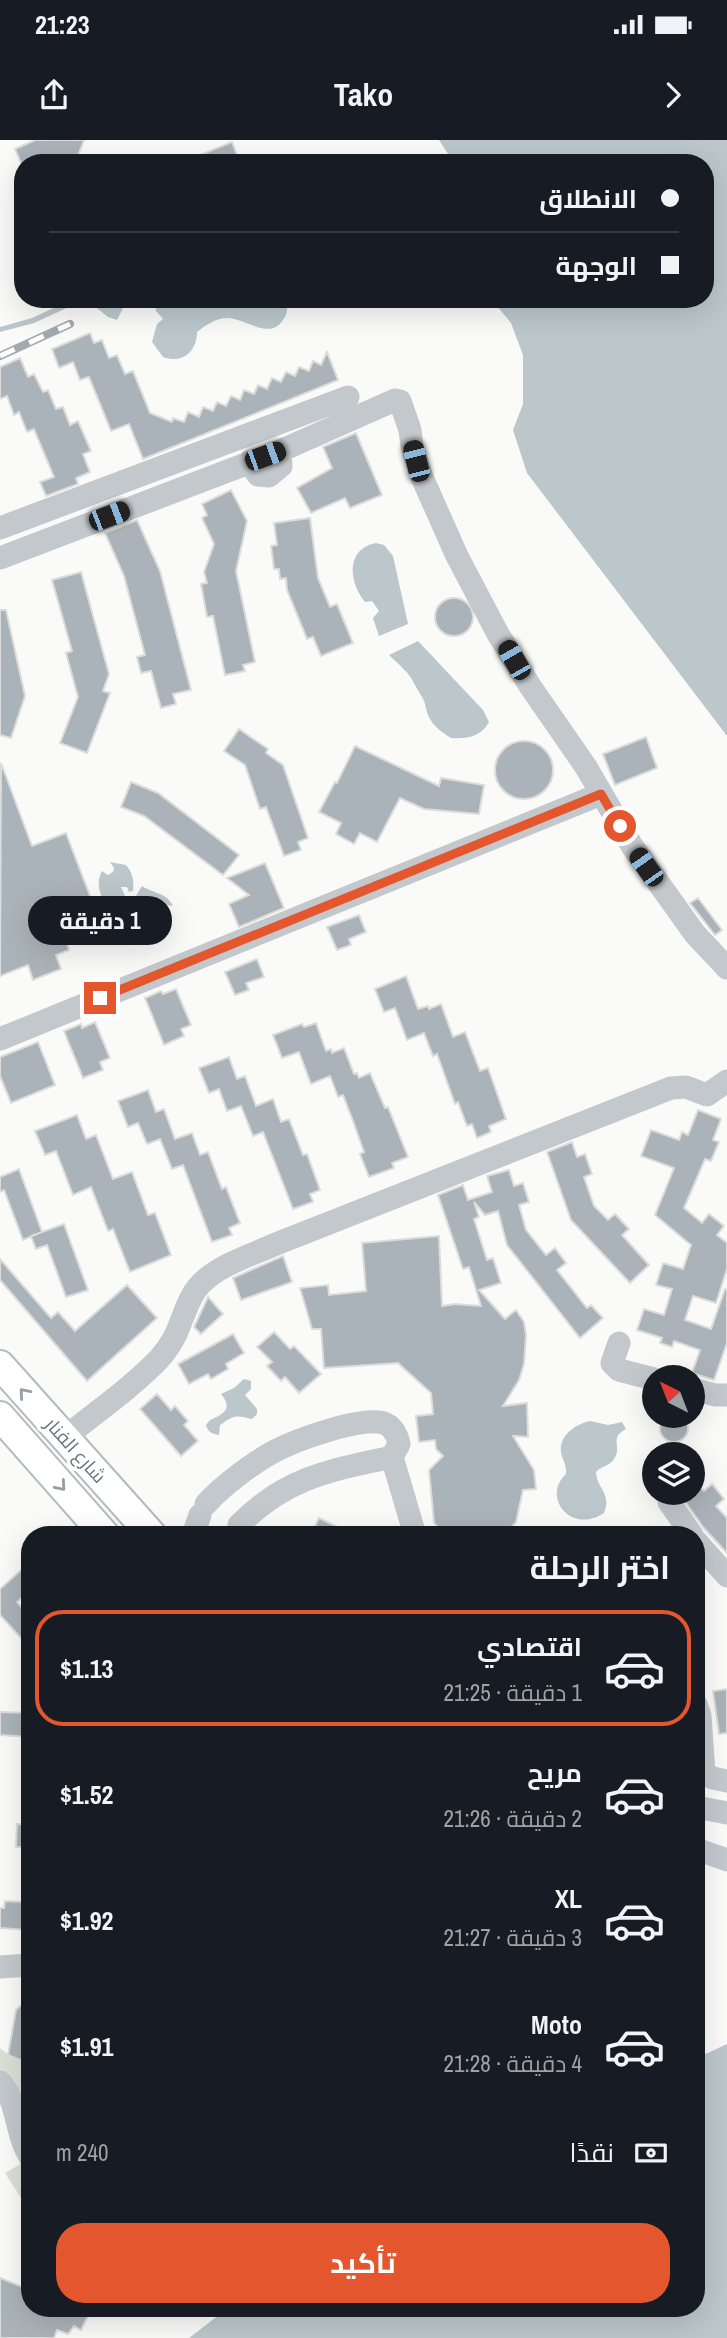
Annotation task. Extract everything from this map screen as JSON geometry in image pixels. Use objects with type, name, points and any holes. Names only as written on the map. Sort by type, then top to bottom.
[{"type":"main road","name":"شارع الفنار","points":[[0,1365],[144,1526]]},
{"type":"main road","name":"شارع الفنار","points":[[0,1416],[97,1526]]},
{"type":"street","points":[[0,528],[348,397]]},
{"type":"street","points":[[0,558],[280,451],[395,400],[400,401],[421,475],[477,595],[530,686],[569,741],[632,846],[675,908],[727,968]]},
{"type":"street","points":[[0,1039],[601,794]]},
{"type":"street","points":[[64,1438],[134,1383],[159,1358],[180,1329],[191,1297],[200,1283],[214,1273],[275,1244],[659,1093],[680,1086],[708,1095],[727,1080]]},
{"type":"street","points":[[619,1343],[612,1363],[619,1370],[642,1376]]},
{"type":"street","points":[[705,1392],[727,1395]]},
{"type":"street","points":[[200,1518],[237,1477],[274,1451],[327,1430],[379,1422],[388,1424],[399,1444],[392,1457],[412,1526]]},
{"type":"street","points":[[239,1525],[258,1506],[304,1479],[392,1457]]},
{"type":"street","points":[[671,1505],[686,1526]]},
{"type":"street","points":[[705,1551],[727,1576]]},
{"type":"street","points":[[705,1773],[727,1780]]},
{"type":"street","points":[[705,1809],[727,1813]]},
{"type":"street","points":[[705,1852],[727,1860]]},
{"type":"street","points":[[0,1967],[21,1966]]},
{"type":"street","points":[[0,2082],[12,2100],[21,2138]]},
{"type":"shaded area","points":[[439,140],[727,140],[727,736],[527,473],[513,430],[523,404],[523,355],[511,323],[498,308],[714,308],[714,154],[448,154]]},
{"type":"shaded area","points":[[54,308],[67,308],[34,323],[0,332],[0,327],[32,318]]},
{"type":"shaded area","points":[[97,308],[123,308],[117,320]]},
{"type":"shaded area","points":[[156,308],[287,310],[283,320],[271,329],[227,318],[208,324],[197,332],[191,351],[176,359],[163,357],[152,342],[157,324],[163,319]]},
{"type":"shaded area","points":[[376,543],[384,545],[393,556],[408,624],[379,636],[373,618],[379,611],[372,601],[365,602],[353,577],[355,559],[359,552]]},
{"type":"shaded area","points":[[418,641],[483,710],[489,722],[478,734],[451,738],[437,728],[428,716],[423,700],[410,677],[389,655]]},
{"type":"shaded area","points":[[110,862],[126,865],[132,874],[133,891],[129,892],[127,887],[121,887],[125,896],[136,896],[142,886],[170,901],[173,906],[154,903],[151,905],[155,910],[169,916],[170,921],[162,929],[150,934],[134,934],[131,930],[141,927],[139,922],[119,922],[114,917],[102,898],[99,885],[102,871],[108,875],[113,872],[114,868]]},
{"type":"shaded area","points":[[244,1379],[251,1381],[251,1389],[245,1395],[257,1409],[257,1414],[252,1419],[232,1418],[220,1425],[219,1435],[211,1432],[206,1425],[224,1412],[227,1405],[221,1394]]},
{"type":"shaded area","points":[[590,1421],[608,1425],[622,1422],[626,1429],[618,1436],[614,1459],[596,1472],[606,1500],[604,1513],[592,1519],[581,1519],[571,1516],[558,1502],[559,1483],[566,1474],[561,1446],[570,1431]]},
{"type":"shaded area","points":[[727,2044],[727,2338],[189,2338],[216,2317],[705,2317],[705,2054]]},
{"type":"shaded area","points":[[0,2048],[21,2060],[21,2096],[20,2093],[0,2071]]},
{"type":"shaded area","points":[[21,2164],[21,2198],[5,2173]]},
{"type":"building","points":[[35,140],[84,140],[79,154],[17,154],[15,149]]},
{"type":"building","points":[[232,142],[237,154],[203,154]]},
{"type":"building","points":[[90,333],[94,343],[102,340],[109,358],[117,355],[125,374],[133,371],[150,413],[172,422],[173,418],[184,422],[188,412],[199,417],[203,407],[213,411],[217,402],[226,406],[231,396],[240,400],[244,390],[254,394],[258,385],[267,389],[272,378],[281,382],[286,372],[295,376],[299,367],[309,371],[313,361],[321,365],[327,352],[338,380],[143,459],[129,424],[111,431],[89,377],[80,380],[73,362],[59,368],[52,349]]},
{"type":"building","points":[[20,358],[28,377],[34,374],[43,392],[48,390],[56,409],[63,407],[70,425],[78,421],[91,451],[83,454],[90,472],[76,478],[78,484],[46,496],[40,482],[54,477],[34,429],[27,432],[19,412],[14,415],[7,396],[0,399],[0,367]]},
{"type":"building","points":[[356,433],[382,495],[350,508],[345,498],[311,513],[297,488],[332,468],[323,447]]},
{"type":"building","points":[[231,490],[247,521],[236,571],[255,662],[243,665],[245,671],[225,675],[213,616],[207,617],[201,584],[207,583],[204,572],[214,544],[202,518],[207,515],[202,504]]},
{"type":"building","points":[[310,518],[318,578],[330,607],[337,604],[353,643],[321,656],[313,637],[307,639],[287,590],[286,578],[280,579],[279,569],[274,569],[271,546],[277,545],[274,523]]},
{"type":"building","points":[[137,520],[160,571],[191,690],[173,694],[176,704],[161,708],[151,671],[141,673],[137,657],[145,655],[124,576],[105,533]]},
{"type":"building","points":[[81,572],[109,674],[103,691],[110,693],[87,753],[60,743],[78,697],[66,653],[72,651],[52,580]]},
{"type":"building","points":[[454,598],[467,604],[473,617],[467,630],[454,636],[441,630],[435,617],[441,604]]},
{"type":"building","points":[[0,610],[6,610],[25,696],[11,738],[0,735]]},
{"type":"building","points":[[239,729],[268,749],[266,753],[283,765],[308,838],[298,842],[301,850],[284,856],[266,807],[260,809],[245,765],[224,751]]},
{"type":"building","points":[[646,737],[657,768],[615,785],[603,754]]},
{"type":"building","points":[[518,741],[530,741],[545,749],[553,764],[553,776],[545,791],[530,799],[518,799],[503,791],[495,776],[495,764],[503,749]]},
{"type":"building","points":[[355,746],[439,786],[441,778],[484,785],[479,814],[424,809],[400,798],[377,842],[360,833],[354,844],[336,834],[341,823],[319,812]]},
{"type":"building","points":[[1,763],[32,846],[66,833],[93,904],[87,906],[96,931],[67,943],[69,950],[56,955],[61,969],[33,980],[28,965],[0,976]]},
{"type":"building","points":[[131,782],[158,793],[239,855],[223,875],[144,816],[121,807]]},
{"type":"building","points":[[265,863],[284,908],[239,927],[229,904],[249,895],[227,878]]},
{"type":"building","points":[[698,898],[722,930],[715,935],[690,903]]},
{"type":"building","points":[[359,915],[366,932],[349,939],[351,945],[337,950],[327,927]]},
{"type":"building","points":[[257,959],[264,977],[246,983],[249,990],[235,995],[225,972]]},
{"type":"building","points":[[406,976],[418,1009],[428,1006],[429,1009],[441,1004],[453,1037],[465,1032],[480,1071],[488,1068],[506,1119],[489,1126],[491,1132],[477,1138],[472,1124],[467,1126],[458,1102],[455,1104],[437,1054],[433,1056],[424,1033],[407,1040],[395,1008],[384,1012],[375,989]]},
{"type":"building","points":[[176,989],[191,1025],[181,1029],[184,1036],[164,1045],[145,998],[161,991],[163,994]]},
{"type":"building","points":[[95,1022],[110,1058],[100,1062],[103,1070],[83,1078],[64,1031],[81,1024],[82,1028]]},
{"type":"building","points":[[316,1023],[326,1051],[331,1049],[332,1053],[344,1048],[354,1074],[357,1073],[359,1078],[370,1073],[385,1108],[388,1107],[408,1157],[392,1163],[394,1168],[369,1177],[360,1154],[364,1152],[343,1095],[338,1097],[330,1076],[311,1084],[299,1052],[282,1058],[273,1035],[302,1024],[304,1027]]},
{"type":"building","points":[[38,1042],[55,1085],[11,1103],[0,1076],[0,1057]]},
{"type":"building","points":[[229,1057],[237,1079],[245,1076],[256,1106],[273,1099],[281,1122],[289,1119],[303,1155],[307,1154],[320,1190],[310,1194],[313,1202],[293,1209],[263,1132],[253,1136],[241,1106],[227,1111],[219,1089],[209,1093],[199,1068]]},
{"type":"building","points":[[148,1090],[156,1112],[164,1109],[175,1139],[192,1133],[200,1155],[208,1152],[222,1189],[226,1187],[240,1223],[229,1228],[232,1235],[212,1242],[183,1165],[172,1169],[160,1139],[147,1144],[138,1123],[128,1127],[118,1101]]},
{"type":"building","points":[[698,1110],[721,1119],[713,1140],[719,1142],[711,1161],[705,1159],[684,1208],[702,1223],[709,1214],[724,1226],[717,1235],[727,1243],[727,1269],[716,1303],[693,1296],[685,1320],[711,1329],[725,1289],[727,1290],[727,1343],[714,1380],[705,1377],[705,1365],[695,1365],[700,1350],[674,1341],[672,1347],[660,1343],[662,1338],[637,1330],[644,1309],[664,1315],[672,1289],[656,1285],[663,1263],[683,1269],[691,1245],[655,1215],[674,1168],[641,1156],[651,1130],[679,1140],[682,1132],[688,1135]]},
{"type":"building","points":[[77,1115],[86,1139],[96,1135],[113,1179],[132,1172],[148,1215],[155,1213],[171,1255],[130,1272],[113,1229],[108,1231],[91,1187],[73,1195],[56,1151],[45,1155],[35,1131]]},
{"type":"building","points":[[572,1142],[577,1157],[585,1154],[592,1174],[584,1177],[594,1206],[608,1220],[615,1214],[629,1229],[622,1235],[649,1265],[630,1283],[571,1220],[547,1152]]},
{"type":"building","points":[[19,1169],[42,1232],[23,1240],[4,1190],[0,1192],[0,1177]]},
{"type":"building","points":[[509,1170],[514,1186],[523,1183],[529,1202],[519,1205],[526,1230],[546,1255],[555,1248],[566,1263],[557,1270],[587,1308],[591,1305],[603,1318],[580,1338],[507,1245],[498,1211],[485,1215],[474,1202],[479,1217],[474,1219],[487,1260],[493,1258],[501,1283],[479,1290],[505,1319],[516,1310],[524,1322],[524,1364],[519,1380],[503,1406],[527,1403],[528,1437],[513,1436],[534,1470],[536,1489],[523,1490],[516,1522],[513,1526],[437,1526],[434,1523],[429,1470],[443,1456],[436,1449],[435,1440],[419,1442],[416,1416],[433,1414],[431,1393],[398,1363],[324,1368],[321,1329],[312,1329],[300,1288],[328,1285],[329,1295],[366,1291],[362,1243],[439,1236],[442,1306],[481,1306],[469,1267],[463,1269],[438,1195],[463,1185],[468,1200],[492,1192],[487,1176]]},
{"type":"building","points":[[64,1224],[88,1290],[66,1297],[47,1245],[36,1249],[31,1236]]},
{"type":"building","points":[[283,1256],[292,1282],[241,1300],[233,1278]]},
{"type":"building","points":[[0,1259],[51,1318],[58,1312],[75,1331],[127,1285],[157,1318],[87,1381],[0,1280]]},
{"type":"building","points":[[208,1297],[223,1314],[201,1334],[194,1327]]},
{"type":"building","points":[[274,1332],[290,1349],[294,1346],[321,1374],[299,1393],[285,1377],[281,1381],[267,1366],[272,1362],[257,1347]]},
{"type":"building","points":[[233,1334],[244,1353],[226,1364],[228,1369],[211,1379],[208,1374],[189,1384],[178,1364]]},
{"type":"building","points":[[157,1394],[171,1410],[175,1406],[188,1421],[184,1425],[198,1441],[181,1456],[140,1409]]},
{"type":"building","points":[[660,1428],[688,1428],[684,1438],[674,1442],[664,1438]]},
{"type":"building","points":[[712,1484],[724,1499],[716,1506],[727,1518],[727,1553],[687,1505],[705,1505],[705,1490]]},
{"type":"building","points":[[319,1518],[335,1526],[315,1526]]},
{"type":"building","points":[[21,1570],[21,1598],[17,1602],[21,1607],[21,1638],[0,1615],[0,1589]]},
{"type":"building","points":[[727,1689],[727,1733],[719,1734],[713,1691]]},
{"type":"building","points":[[0,1712],[21,1713],[21,1736],[0,1735]]},
{"type":"building","points":[[17,1824],[21,1824],[21,1847],[16,1847]]},
{"type":"building","points":[[5,1901],[21,1902],[21,1929],[0,1928],[0,1908],[4,1908]]},
{"type":"building","points":[[21,2005],[21,2060],[8,2055],[16,2010]]},
{"type":"building","points":[[0,2278],[21,2286],[21,2317],[88,2317],[81,2330],[74,2326],[68,2334],[57,2330],[54,2338],[0,2338]]},
{"type":"railway","points":[[0,356],[70,324]]},
{"type":"route","points":[[100,998],[601,794],[620,826]]}]
